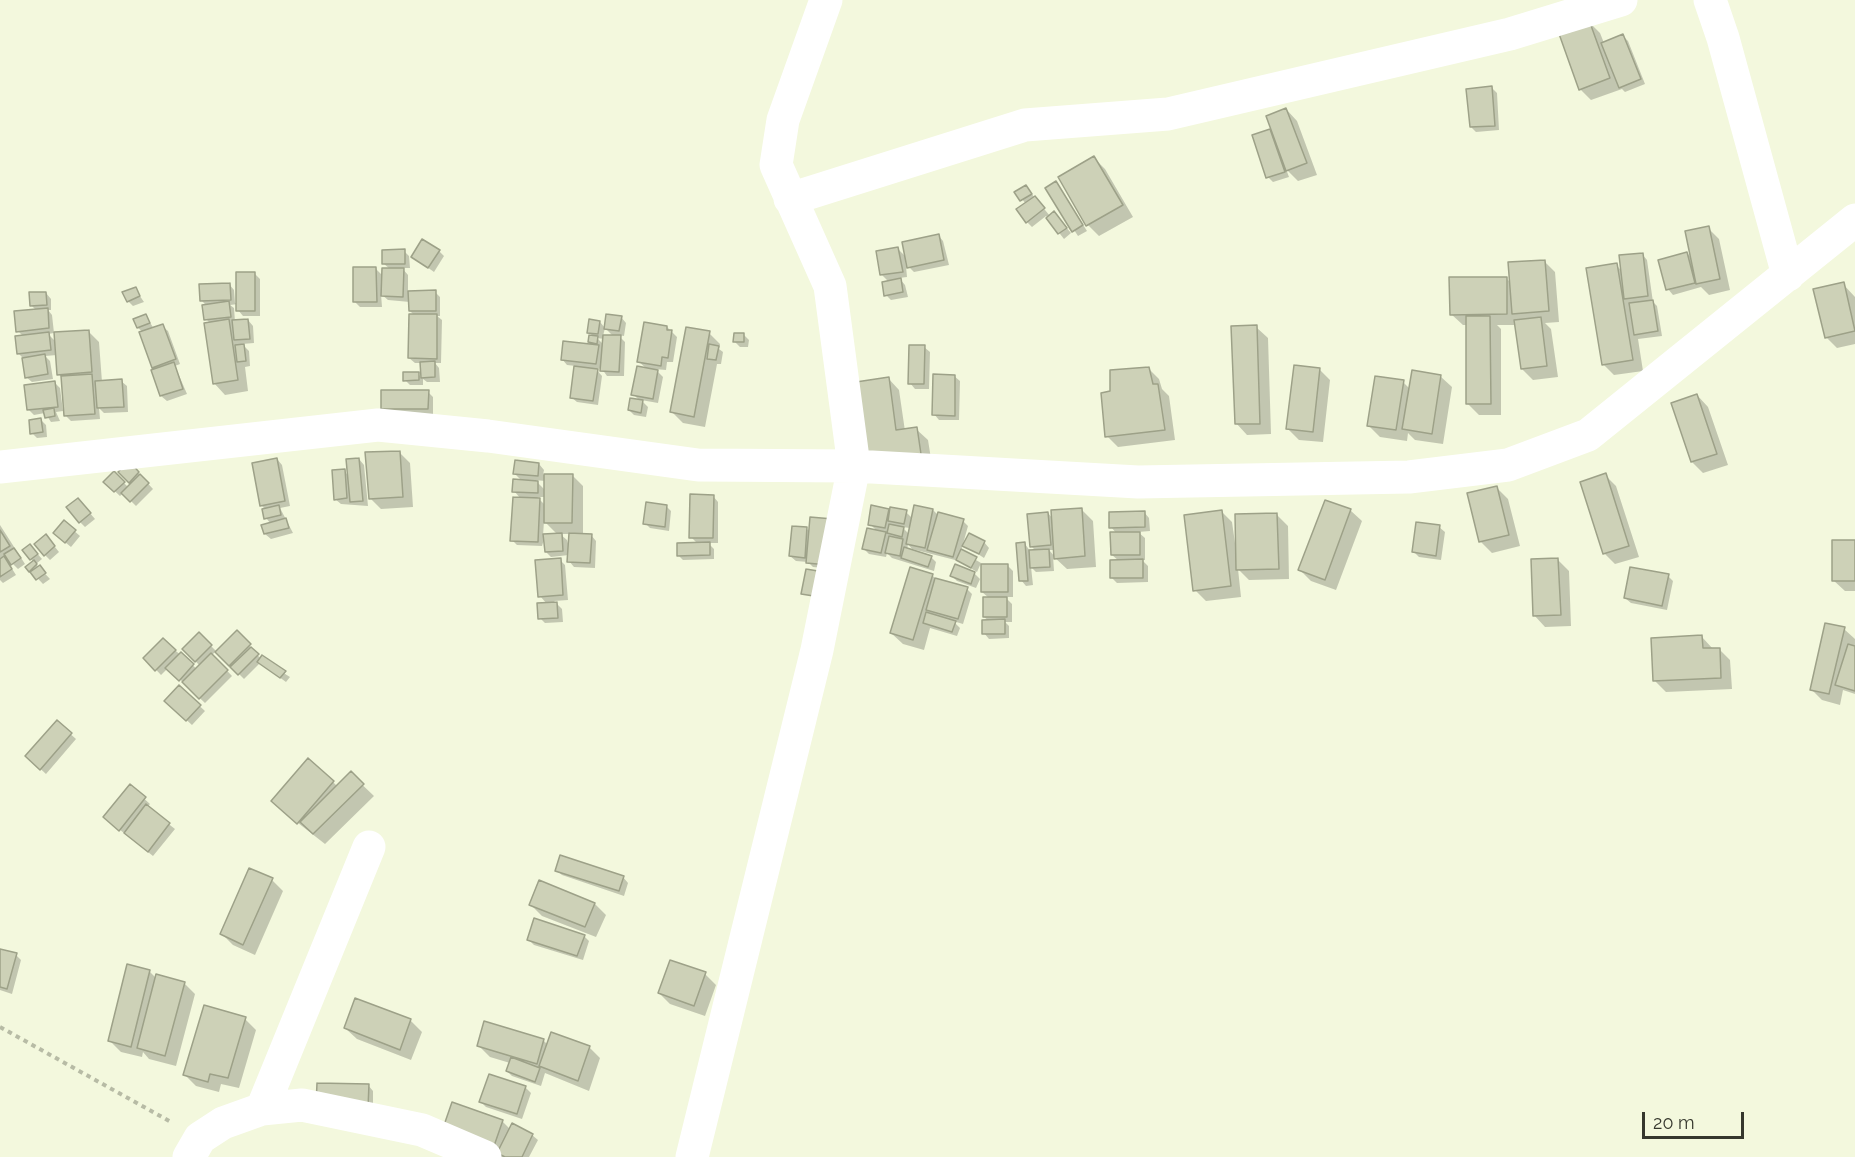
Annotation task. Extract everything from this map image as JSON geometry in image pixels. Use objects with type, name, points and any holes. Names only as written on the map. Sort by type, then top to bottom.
[{"type":"street","points":[[692,1157],[817,650],[854,466],[830,286],[776,165],[777,143],[783,120],[826,0]]},
{"type":"street","points":[[790,199],[1025,125],[1168,114],[1510,34],[1621,0]]},
{"type":"street","points":[[1710,0],[1732,69],[1788,275]]},
{"type":"street","points":[[0,467],[378,425],[488,436],[698,465],[854,466],[1138,482],[1409,477],[1508,465],[1588,435],[1855,220]]},
{"type":"street","points":[[262,1109],[369,848]]},
{"type":"street","points":[[195,1147],[223,1123],[262,1109],[302,1105],[411,1128],[485,1157]]},
{"type":"path","points":[[0,1027],[195,1147]]},
{"type":"building","points":[[1589,20],[1610,78],[1579,90],[1558,31]]},
{"type":"building","points":[[1623,34],[1641,79],[1619,88],[1601,43]]},
{"type":"building","points":[[1492,86],[1495,126],[1470,127],[1466,89]]},
{"type":"building","points":[[1286,108],[1307,163],[1286,171],[1266,116]]},
{"type":"building","points":[[1270,129],[1285,172],[1266,178],[1252,135]]},
{"type":"building","points":[[1094,156],[1123,205],[1086,226],[1058,177]]},
{"type":"building","points":[[1056,181],[1083,225],[1072,232],[1045,188]]},
{"type":"building","points":[[1026,185],[1032,194],[1020,201],[1014,192]]},
{"type":"building","points":[[1035,196],[1045,208],[1026,223],[1016,209]]},
{"type":"building","points":[[1054,211],[1067,228],[1058,234],[1046,218]]},
{"type":"building","points":[[1709,226],[1720,279],[1696,284],[1685,231]]},
{"type":"building","points":[[939,234],[944,260],[907,268],[902,242]]},
{"type":"building","points":[[422,239],[440,250],[428,268],[411,257]]},
{"type":"building","points":[[898,247],[903,272],[880,275],[876,251]]},
{"type":"building","points":[[405,249],[405,264],[382,264],[382,250]]},
{"type":"building","points":[[1687,252],[1695,283],[1666,290],[1658,260]]},
{"type":"building","points":[[1643,253],[1648,296],[1624,299],[1619,255]]},
{"type":"building","points":[[1545,260],[1549,311],[1512,314],[1508,262]]},
{"type":"building","points":[[1617,263],[1633,360],[1602,365],[1586,268]]},
{"type":"building","points":[[353,267],[376,267],[377,302],[353,302]]},
{"type":"building","points":[[382,268],[404,268],[403,297],[381,296]]},
{"type":"building","points":[[236,272],[255,272],[255,311],[236,311]]},
{"type":"building","points":[[1449,277],[1507,277],[1507,314],[1450,315]]},
{"type":"building","points":[[901,278],[903,292],[884,296],[882,282]]},
{"type":"building","points":[[1844,282],[1855,331],[1825,338],[1813,289]]},
{"type":"building","points":[[230,283],[231,300],[200,301],[199,284]]},
{"type":"building","points":[[136,287],[140,296],[127,302],[122,292]]},
{"type":"building","points":[[436,290],[436,311],[409,311],[408,291]]},
{"type":"building","points":[[29,292],[46,292],[47,305],[30,306]]},
{"type":"building","points":[[1653,300],[1658,331],[1634,335],[1629,303]]},
{"type":"building","points":[[229,301],[231,317],[204,320],[202,305]]},
{"type":"building","points":[[48,308],[49,328],[16,332],[14,311]]},
{"type":"building","points":[[146,314],[150,323],[137,328],[133,319]]},
{"type":"building","points":[[409,314],[437,314],[437,359],[408,358]]},
{"type":"building","points":[[606,314],[622,316],[619,331],[604,329]]},
{"type":"building","points":[[1466,316],[1490,316],[1491,404],[1466,404]]},
{"type":"building","points":[[1541,317],[1547,366],[1521,369],[1514,320]]},
{"type":"building","points":[[229,319],[238,380],[213,384],[204,323]]},
{"type":"building","points":[[248,319],[250,339],[234,340],[232,320]]},
{"type":"building","points":[[589,319],[600,321],[598,334],[587,333]]},
{"type":"building","points":[[644,322],[667,326],[667,330],[672,330],[668,358],[662,357],[661,366],[637,362]]},
{"type":"building","points":[[163,324],[176,359],[152,368],[139,332]]},
{"type":"building","points":[[1257,325],[1260,424],[1235,424],[1231,326]]},
{"type":"building","points":[[686,327],[710,331],[694,417],[670,412]]},
{"type":"building","points":[[89,330],[92,372],[57,375],[54,332]]},
{"type":"building","points":[[49,332],[51,350],[17,354],[15,336]]},
{"type":"building","points":[[734,333],[744,333],[744,342],[733,342]]},
{"type":"building","points":[[589,335],[598,336],[597,344],[588,342]]},
{"type":"building","points":[[603,335],[621,335],[619,372],[600,371]]},
{"type":"building","points":[[563,341],[599,345],[596,364],[561,360]]},
{"type":"building","points":[[244,344],[246,361],[237,362],[235,345]]},
{"type":"building","points":[[709,344],[719,346],[716,360],[707,359]]},
{"type":"building","points":[[909,345],[925,345],[924,384],[908,384]]},
{"type":"building","points":[[45,354],[48,374],[25,378],[22,358]]},
{"type":"building","points":[[435,361],[435,377],[421,378],[420,362]]},
{"type":"building","points":[[174,362],[183,389],[160,396],[151,370]]},
{"type":"building","points":[[1294,365],[1320,368],[1313,432],[1286,429]]},
{"type":"building","points":[[574,366],[598,369],[593,401],[570,398]]},
{"type":"building","points":[[637,366],[658,370],[653,399],[631,395]]},
{"type":"building","points":[[1149,367],[1153,384],[1158,384],[1165,430],[1105,437],[1101,393],[1110,391],[1110,370]]},
{"type":"building","points":[[1412,370],[1441,375],[1432,434],[1402,429]]},
{"type":"building","points":[[403,372],[419,372],[419,380],[403,381]]},
{"type":"building","points":[[92,374],[95,414],[64,416],[61,376]]},
{"type":"building","points":[[933,374],[955,375],[955,416],[932,415]]},
{"type":"building","points":[[1375,376],[1404,380],[1396,430],[1367,426]]},
{"type":"building","points":[[889,377],[896,430],[917,427],[921,454],[868,462],[856,382]]},
{"type":"building","points":[[122,379],[124,407],[97,408],[95,381]]},
{"type":"building","points":[[55,381],[58,407],[27,410],[24,385]]},
{"type":"building","points":[[381,390],[429,390],[428,409],[381,409]]},
{"type":"building","points":[[1697,394],[1717,454],[1691,462],[1671,403]]},
{"type":"building","points":[[630,398],[643,400],[641,413],[628,410]]},
{"type":"building","points":[[54,408],[55,416],[45,418],[43,410]]},
{"type":"building","points":[[41,418],[43,432],[30,434],[29,420]]},
{"type":"building","points":[[400,451],[403,497],[369,499],[365,452]]},
{"type":"building","points":[[277,458],[285,501],[260,506],[252,463]]},
{"type":"building","points":[[359,458],[363,501],[350,502],[346,459]]},
{"type":"building","points":[[515,460],[539,463],[538,476],[513,474]]},
{"type":"building","points":[[129,461],[139,472],[129,483],[118,472]]},
{"type":"building","points":[[345,469],[347,498],[334,500],[332,470]]},
{"type":"building","points":[[114,471],[125,482],[114,492],[103,482]]},
{"type":"building","points":[[1606,473],[1629,546],[1603,554],[1580,482]]},
{"type":"building","points":[[140,474],[149,483],[130,502],[121,493]]},
{"type":"building","points":[[544,474],[573,474],[572,523],[544,523]]},
{"type":"building","points":[[513,479],[538,481],[538,493],[512,492]]},
{"type":"building","points":[[1497,486],[1509,535],[1479,542],[1467,493]]},
{"type":"building","points":[[690,494],[714,495],[713,538],[689,538]]},
{"type":"building","points":[[513,497],[540,498],[538,542],[510,541]]},
{"type":"building","points":[[78,498],[91,513],[79,523],[66,507]]},
{"type":"building","points":[[1325,500],[1351,509],[1325,580],[1298,570]]},
{"type":"building","points":[[646,502],[667,505],[665,527],[643,524]]},
{"type":"building","points":[[279,505],[281,515],[264,519],[262,509]]},
{"type":"building","points":[[871,505],[889,509],[885,528],[868,525]]},
{"type":"building","points":[[914,505],[933,509],[925,548],[906,544]]},
{"type":"building","points":[[890,507],[907,510],[904,524],[888,521]]},
{"type":"building","points":[[1082,508],[1085,556],[1054,559],[1051,510]]},
{"type":"building","points":[[1222,510],[1231,586],[1193,591],[1184,515]]},
{"type":"building","points":[[1145,511],[1145,527],[1109,528],[1109,512]]},
{"type":"building","points":[[938,512],[964,519],[953,557],[927,550]]},
{"type":"building","points":[[1048,512],[1051,545],[1030,547],[1027,514]]},
{"type":"building","points":[[1277,513],[1279,569],[1236,570],[1235,514]]},
{"type":"building","points":[[810,517],[833,519],[829,565],[806,563]]},
{"type":"building","points":[[286,518],[289,528],[264,534],[261,525]]},
{"type":"building","points":[[64,520],[76,530],[65,543],[53,533]]},
{"type":"building","points":[[1416,522],[1440,525],[1436,556],[1412,552]]},
{"type":"building","points":[[889,524],[904,527],[902,537],[887,533]]},
{"type":"building","points":[[792,526],[807,527],[805,558],[789,556]]},
{"type":"building","points":[[867,528],[886,532],[881,553],[862,549]]},
{"type":"building","points":[[0,530],[10,546],[0,552]]},
{"type":"building","points":[[1110,532],[1140,532],[1140,555],[1111,555]]},
{"type":"building","points":[[562,533],[563,551],[545,552],[543,534]]},
{"type":"building","points":[[569,533],[592,534],[590,563],[567,562]]},
{"type":"building","points":[[969,533],[985,541],[979,554],[962,546]]},
{"type":"building","points":[[46,534],[55,546],[44,556],[34,544]]},
{"type":"building","points":[[889,536],[903,539],[900,556],[885,553]]},
{"type":"building","points":[[1832,540],[1855,540],[1855,581],[1832,581]]},
{"type":"building","points":[[710,542],[710,555],[677,556],[677,543]]},
{"type":"building","points":[[1025,542],[1028,581],[1019,581],[1016,543]]},
{"type":"building","points":[[30,544],[38,554],[30,560],[22,550]]},
{"type":"building","points":[[904,547],[932,556],[928,567],[901,558]]},
{"type":"building","points":[[14,548],[21,558],[11,565],[4,554]]},
{"type":"building","points":[[961,549],[977,557],[971,568],[956,560]]},
{"type":"building","points":[[1049,549],[1050,567],[1030,568],[1029,550]]},
{"type":"building","points":[[4,556],[12,569],[0,577],[0,559]]},
{"type":"building","points":[[561,558],[563,595],[538,597],[535,560]]},
{"type":"building","points":[[1558,558],[1561,615],[1533,616],[1531,559]]},
{"type":"building","points":[[1143,559],[1143,578],[1110,578],[1110,560]]},
{"type":"building","points":[[34,560],[37,564],[29,572],[25,567]]},
{"type":"building","points":[[955,564],[975,572],[971,584],[950,576]]},
{"type":"building","points":[[981,564],[1008,564],[1008,592],[981,592]]},
{"type":"building","points":[[40,565],[46,573],[36,580],[30,572]]},
{"type":"building","points":[[910,567],[933,574],[913,640],[890,633]]},
{"type":"building","points":[[1630,567],[1669,574],[1662,606],[1624,598]]},
{"type":"building","points":[[806,569],[824,572],[820,597],[801,594]]},
{"type":"building","points":[[935,578],[968,587],[958,619],[926,610]]},
{"type":"building","points":[[983,597],[1007,597],[1007,617],[983,617]]},
{"type":"building","points":[[557,602],[558,618],[538,619],[537,603]]},
{"type":"building","points":[[926,612],[956,621],[952,632],[923,623]]},
{"type":"building","points":[[1005,619],[1005,634],[982,634],[982,620]]},
{"type":"building","points":[[1825,623],[1845,627],[1829,694],[1810,690]]},
{"type":"building","points":[[237,630],[251,644],[229,666],[215,652]]},
{"type":"building","points":[[199,632],[212,645],[195,662],[182,649]]},
{"type":"building","points":[[1702,635],[1703,648],[1720,648],[1721,678],[1653,681],[1651,638]]},
{"type":"building","points":[[163,638],[176,650],[155,671],[143,658]]},
{"type":"building","points":[[1848,644],[1855,646],[1855,691],[1835,685]]},
{"type":"building","points":[[251,647],[259,654],[238,675],[230,667]]},
{"type":"building","points":[[181,652],[194,664],[179,681],[165,668]]},
{"type":"building","points":[[211,653],[228,670],[199,699],[182,682]]},
{"type":"building","points":[[262,655],[286,671],[280,678],[257,662]]},
{"type":"building","points":[[179,685],[201,705],[186,721],[164,701]]},
{"type":"building","points":[[57,720],[72,733],[40,770],[25,756]]},
{"type":"building","points":[[308,758],[334,781],[297,824],[271,801]]},
{"type":"building","points":[[351,771],[364,784],[313,834],[300,822]]},
{"type":"building","points":[[130,784],[146,797],[119,831],[103,817]]},
{"type":"building","points":[[146,804],[170,823],[148,852],[124,833]]},
{"type":"building","points":[[560,855],[624,876],[619,891],[555,871]]},
{"type":"building","points":[[249,868],[273,878],[243,945],[220,934]]},
{"type":"building","points":[[539,880],[595,903],[585,927],[529,905]]},
{"type":"building","points":[[534,918],[585,935],[577,956],[527,940]]},
{"type":"building","points":[[0,949],[17,953],[7,989],[0,987]]},
{"type":"building","points":[[670,960],[706,972],[694,1006],[658,993]]},
{"type":"building","points":[[127,964],[150,970],[131,1047],[108,1041]]},
{"type":"building","points":[[156,974],[185,982],[165,1056],[137,1048]]},
{"type":"building","points":[[355,998],[411,1019],[400,1050],[344,1028]]},
{"type":"building","points":[[204,1005],[246,1017],[228,1078],[210,1074],[208,1082],[183,1075]]},
{"type":"building","points":[[484,1021],[544,1039],[537,1064],[477,1046]]},
{"type":"building","points":[[551,1032],[590,1046],[578,1081],[539,1066]]},
{"type":"building","points":[[511,1057],[540,1068],[535,1082],[506,1071]]},
{"type":"building","points":[[489,1074],[526,1086],[517,1114],[479,1102]]},
{"type":"building","points":[[317,1083],[369,1084],[368,1108],[316,1106]]},
{"type":"building","points":[[452,1102],[503,1120],[493,1149],[442,1131]]},
{"type":"building","points":[[512,1123],[533,1134],[522,1157],[505,1157],[497,1153]]}]
